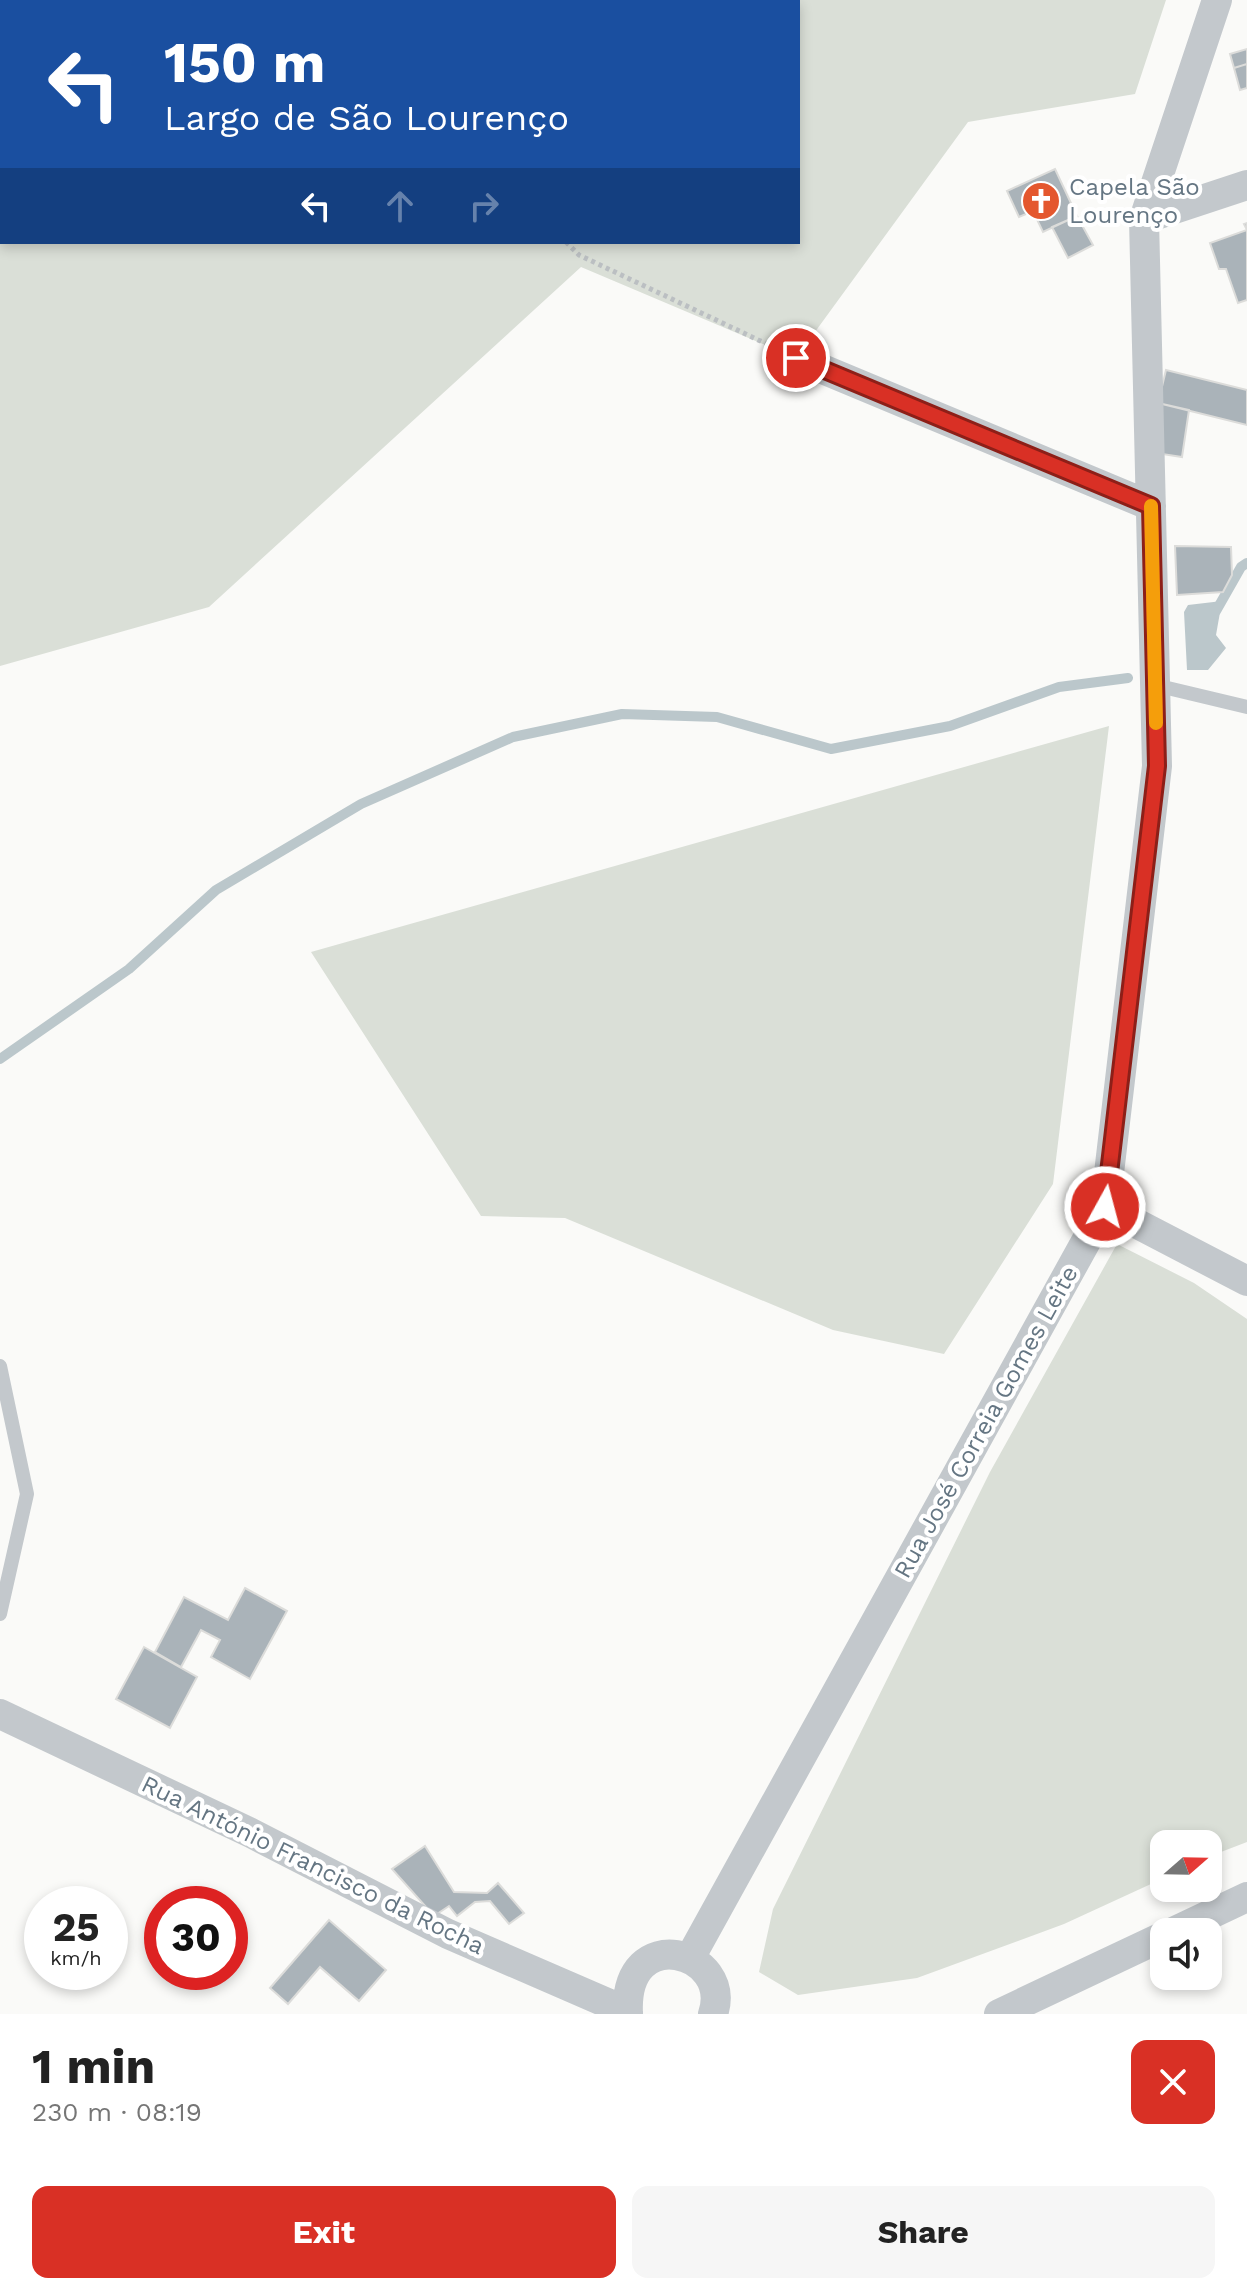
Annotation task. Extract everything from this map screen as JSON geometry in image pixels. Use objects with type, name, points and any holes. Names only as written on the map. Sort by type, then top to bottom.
[{"type":"street","name":"Rua José Correia Gomes Leite","points":[[690,1958],[1105,1207],[1157,766],[1144,219],[1217,0]]},
{"type":"street","points":[[1144,219],[1247,185]]},
{"type":"street","points":[[796,358],[1151,506]]},
{"type":"street","points":[[1105,1207],[1247,1281]]},
{"type":"street","name":"Rua António Francisco da Rocha","points":[[0,1714],[251,1833],[448,1934],[628,2013]]},
{"type":"street","points":[[1203,1918],[1247,1897]]},
{"type":"street","points":[[999,2014],[1150,1943]]},
{"type":"street","points":[[628,2013],[628,1986],[635,1973],[659,1955],[675,1954],[690,1958],[711,1978],[716,1992],[713,2014]]},
{"type":"lane","points":[[1155,685],[1247,707]]},
{"type":"lane","points":[[0,1366],[27,1494],[0,1614]]},
{"type":"path","points":[[568,244],[579,255],[796,358]]},
{"type":"shaded area","points":[[800,0],[1166,0],[1135,94],[968,122],[796,358],[581,267],[209,607],[0,666],[0,244],[800,244]]},
{"type":"shaded area","points":[[1222,601],[1216,635],[1226,648],[1208,670],[1187,670],[1184,612],[1188,605]]},
{"type":"shaded area","points":[[1109,726],[1053,1184],[944,1354],[833,1330],[565,1218],[481,1216],[311,952]]},
{"type":"shaded area","points":[[1117,1244],[1194,1283],[1247,1319],[1247,1842],[1222,1852],[1222,1830],[1150,1830],[1150,1884],[1064,1924],[917,1978],[798,1995],[759,1972],[773,1909],[990,1472]]},
{"type":"building","points":[[1247,49],[1247,64],[1234,68],[1230,54]]},
{"type":"building","points":[[1247,64],[1247,88],[1240,90],[1234,68]]},
{"type":"building","name":"Capela São Lourenço","points":[[1055,169],[1077,216],[1043,232],[1033,211],[1019,217],[1007,191]]},
{"type":"building","points":[[1077,216],[1093,245],[1068,258],[1052,227]]},
{"type":"building","points":[[1247,230],[1247,300],[1238,303],[1226,269],[1219,269],[1210,243]]},
{"type":"building","points":[[1166,370],[1247,390],[1247,425],[1158,403]]},
{"type":"building","points":[[1158,403],[1189,410],[1182,457],[1162,454]]},
{"type":"building","points":[[1175,546],[1231,547],[1232,575],[1223,592],[1177,595]]},
{"type":"building","points":[[245,1588],[287,1611],[250,1679],[211,1657],[220,1640],[201,1630],[181,1667],[155,1652],[184,1597],[228,1620]]},
{"type":"building","points":[[144,1647],[197,1677],[170,1728],[116,1699]]},
{"type":"building","points":[[425,1846],[454,1892],[487,1893],[498,1883],[524,1913],[509,1924],[490,1901],[475,1902],[457,1916],[449,1906],[434,1916],[392,1869]]},
{"type":"building","points":[[329,1920],[386,1970],[359,2001],[320,1967],[288,2004],[270,1988]]},
{"type":"waterway","points":[[1216,611],[1241,567],[1247,563]]},
{"type":"waterway","points":[[0,1059],[129,969],[216,890],[361,804],[513,737],[622,714],[717,717],[831,749],[950,726],[1059,687],[1128,678]]},
{"type":"slow traffic","points":[[1151,506],[1156,723]]},
{"type":"place","name":"Capela São Lourenço","points":[[1041,201]]},
{"type":"route","points":[[796,358],[1151,506],[1157,766],[1105,1207]]}]
